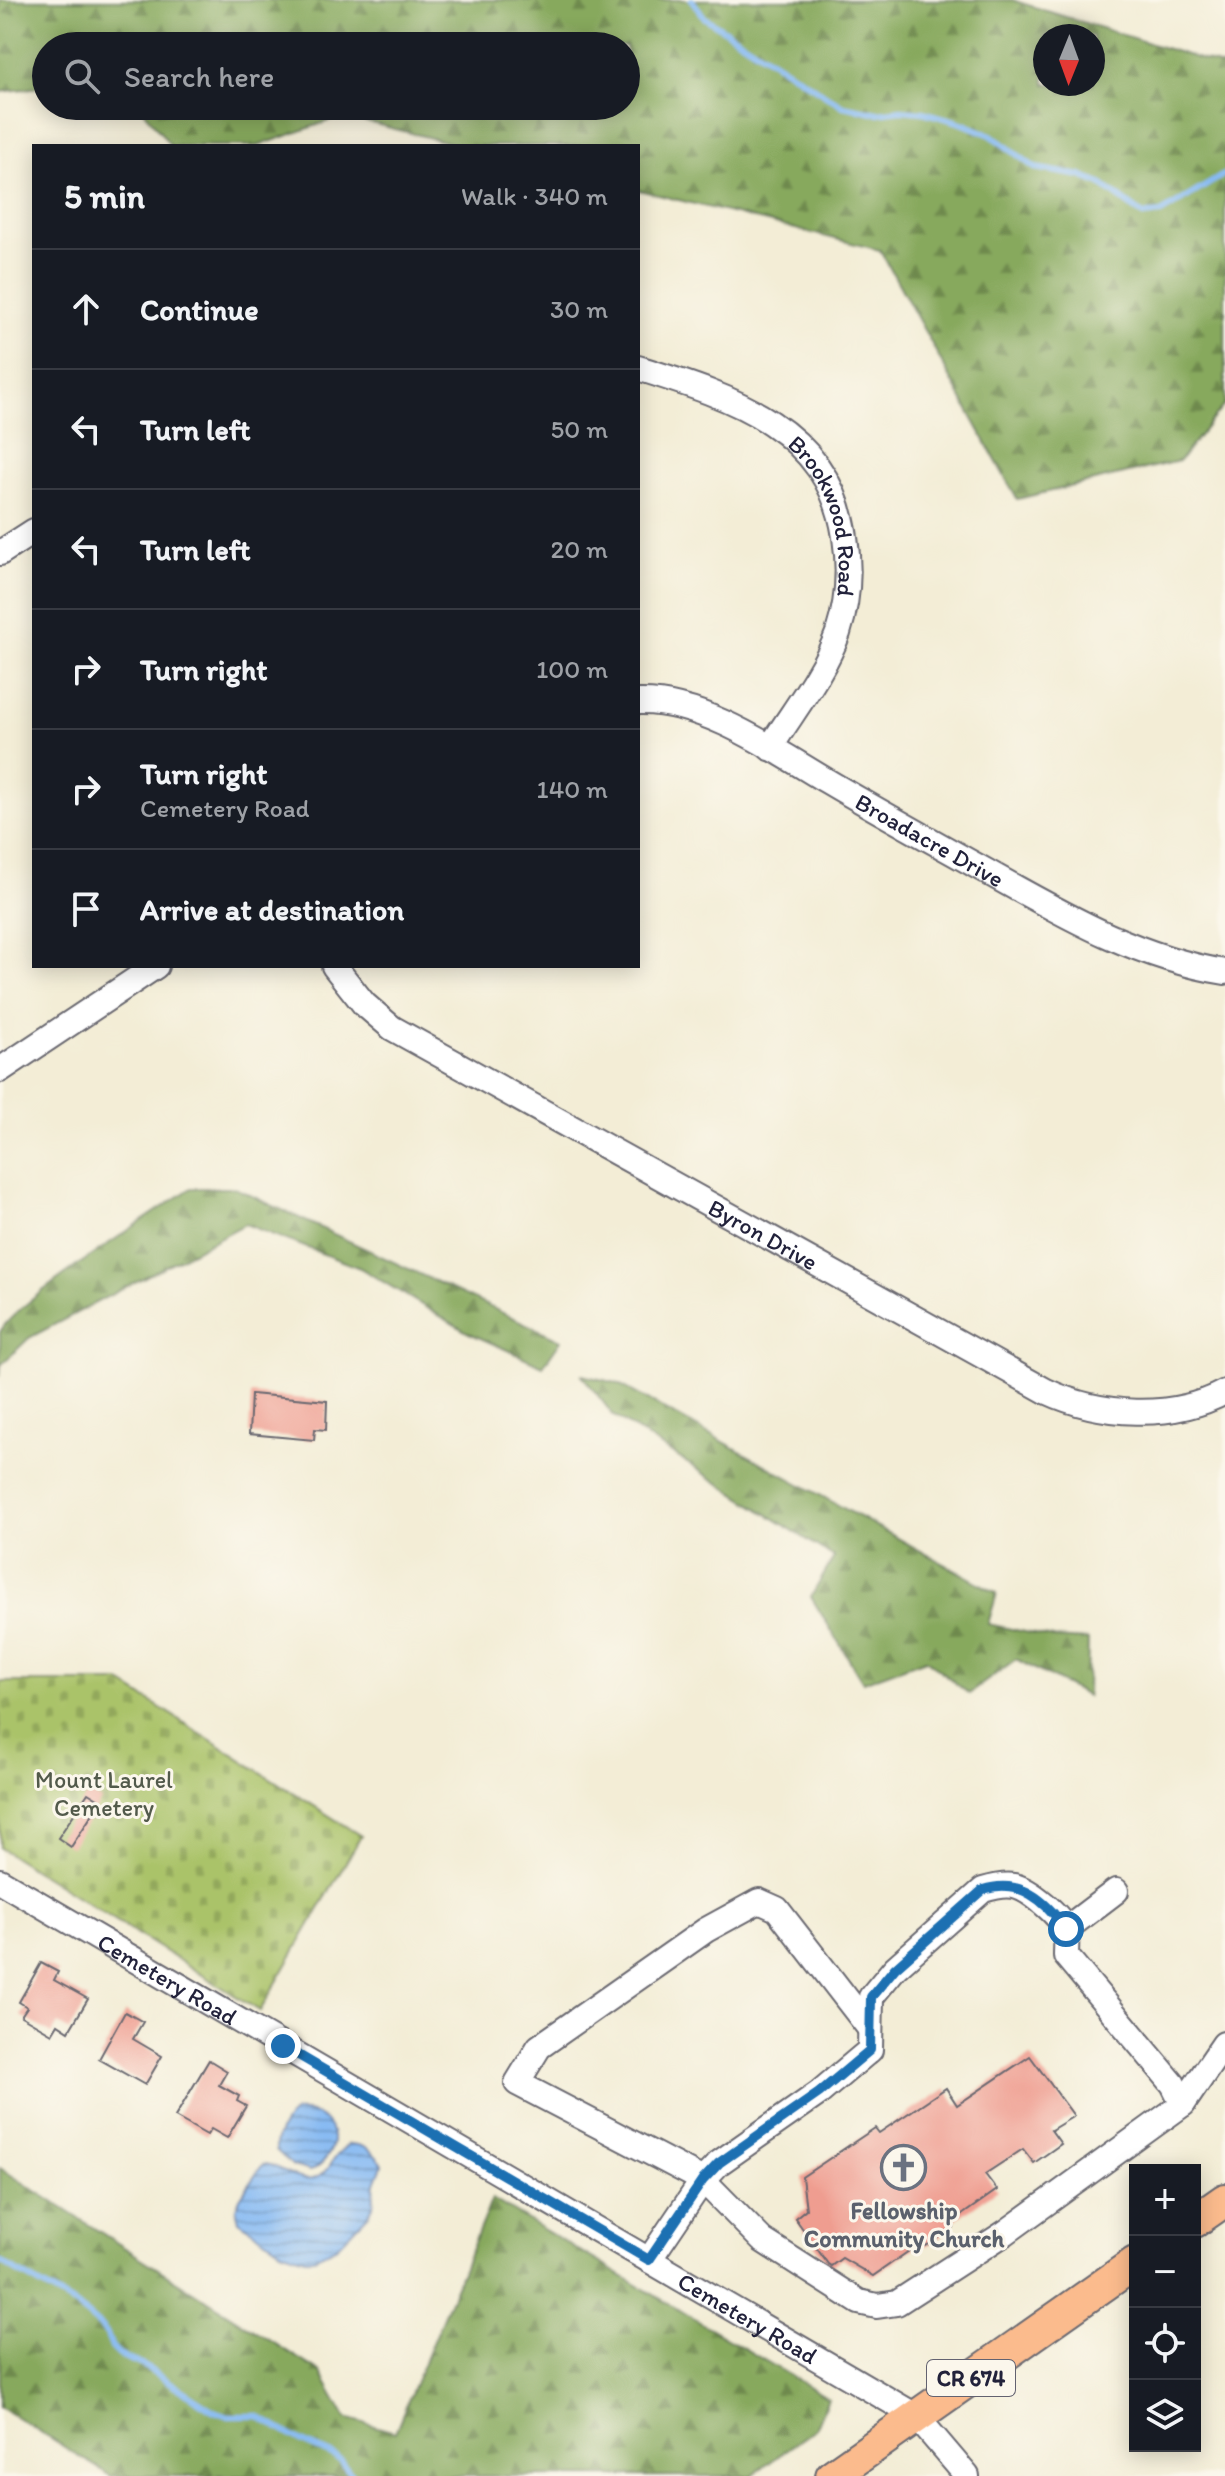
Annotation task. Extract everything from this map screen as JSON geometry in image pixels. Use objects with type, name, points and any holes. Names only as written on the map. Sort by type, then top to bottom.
[{"type":"main road","points":[[1201,2217],[1225,2200]]},
{"type":"main road","name":"CR 674","points":[[832,2476],[1129,2267]]},
{"type":"street","name":"Brookwood Road","points":[[640,369],[729,400],[780,429],[803,448],[822,470],[835,497],[848,552],[845,608],[828,655],[770,748]]},
{"type":"street","points":[[0,553],[32,532]]},
{"type":"street","name":"Broadacre Drive","points":[[640,702],[679,707],[741,732],[1037,902],[1131,947],[1175,962],[1225,972]]},
{"type":"street","points":[[0,1070],[153,968]]},
{"type":"street","name":"Byron Drive","points":[[336,968],[364,1004],[392,1028],[1046,1391],[1070,1402],[1130,1412],[1187,1404],[1225,1392]]},
{"type":"street","name":"Cemetery Road","points":[[0,1881],[916,2416],[967,2476]]},
{"type":"street","points":[[649,2260],[703,2180],[719,2163],[819,2093],[870,2050],[871,1997],[895,1968],[983,1890],[996,1886],[1014,1886],[1033,1894],[1058,1918],[1066,1929],[1066,1956],[1173,2084],[1183,2104]]},
{"type":"street","points":[[1066,1929],[1116,1891]]},
{"type":"street","points":[[870,2029],[777,1909],[759,1901],[706,1930],[539,2047],[517,2083],[703,2180],[762,2240],[859,2302],[877,2306],[897,2303],[1005,2233],[1183,2104],[1224,2044]]},
{"type":"green space","points":[[0,0],[1012,0],[1088,24],[1033,24],[1033,96],[1105,96],[1105,29],[1225,67],[1225,404],[1179,461],[1017,499],[880,250],[640,190],[640,144],[455,144],[359,120],[640,120],[640,32],[32,32],[32,88],[0,92]]},
{"type":"green space","points":[[151,120],[332,120],[264,144],[169,144]]},
{"type":"green space","points":[[191,1188],[235,1188],[561,1340],[543,1366],[467,1332],[360,1268],[245,1224],[29,1338],[1,1365],[0,1377],[0,1333],[9,1320],[56,1281]]},
{"type":"green space","points":[[582,1375],[617,1383],[997,1593],[988,1624],[1053,1638],[1088,1640],[1087,1696],[1016,1659],[969,1694],[926,1659],[863,1682],[811,1597],[834,1557],[614,1416]]},
{"type":"green space","name":"Mount Laurel Cemetery","points":[[0,1682],[120,1682],[361,1836],[260,2011],[0,1848]]},
{"type":"green space","points":[[0,2168],[321,2373],[346,2418],[395,2432],[492,2199],[828,2398],[815,2429],[751,2476],[111,2476],[0,2407]]},
{"type":"water","points":[[295,2112],[320,2117],[332,2132],[330,2152],[311,2171],[293,2166],[276,2150],[281,2129]]},
{"type":"water","points":[[349,2144],[369,2150],[382,2165],[369,2214],[337,2247],[314,2258],[305,2258],[281,2250],[239,2221],[236,2208],[240,2198],[263,2164],[311,2179],[322,2174]]},
{"type":"building","points":[[251,1394],[327,1401],[326,1430],[315,1429],[314,1440],[249,1434]]},
{"type":"building","points":[[88,1793],[101,1801],[71,1847],[58,1838]]},
{"type":"building","points":[[41,1963],[58,1972],[54,1980],[88,1999],[69,2031],[58,2024],[52,2034],[21,2016],[27,2007],[19,2002]]},
{"type":"building","points":[[125,2012],[143,2022],[133,2039],[162,2056],[145,2085],[99,2059]]},
{"type":"building","name":"Fellowship Community Church","points":[[1030,2056],[1074,2116],[1051,2130],[1061,2144],[1034,2163],[1023,2149],[985,2174],[997,2190],[952,2222],[954,2227],[926,2246],[922,2242],[873,2276],[842,2258],[831,2266],[828,2264],[795,2218],[806,2209],[802,2177],[875,2128],[879,2133],[946,2088],[957,2105]]},
{"type":"building","points":[[209,2060],[227,2071],[219,2085],[239,2096],[237,2101],[246,2106],[227,2138],[211,2129],[207,2135],[175,2117]]},
{"type":"waterway","points":[[692,0],[705,18],[843,106],[878,113],[901,110],[923,112],[959,122],[991,135],[1035,168],[1081,176],[1101,184],[1143,215],[1161,213],[1225,174]]},
{"type":"waterway","points":[[0,2262],[77,2306],[107,2334],[112,2348],[119,2355],[144,2366],[214,2411],[228,2416],[258,2416],[341,2460],[352,2476]]},
{"type":"place","name":"Fellowship Community Church","points":[[904,2168]]},
{"type":"route","points":[[283,2046],[649,2260],[703,2180],[719,2163],[819,2093],[870,2050],[871,1997],[895,1968],[983,1890],[1014,1886],[1033,1894],[1066,1929]]}]
